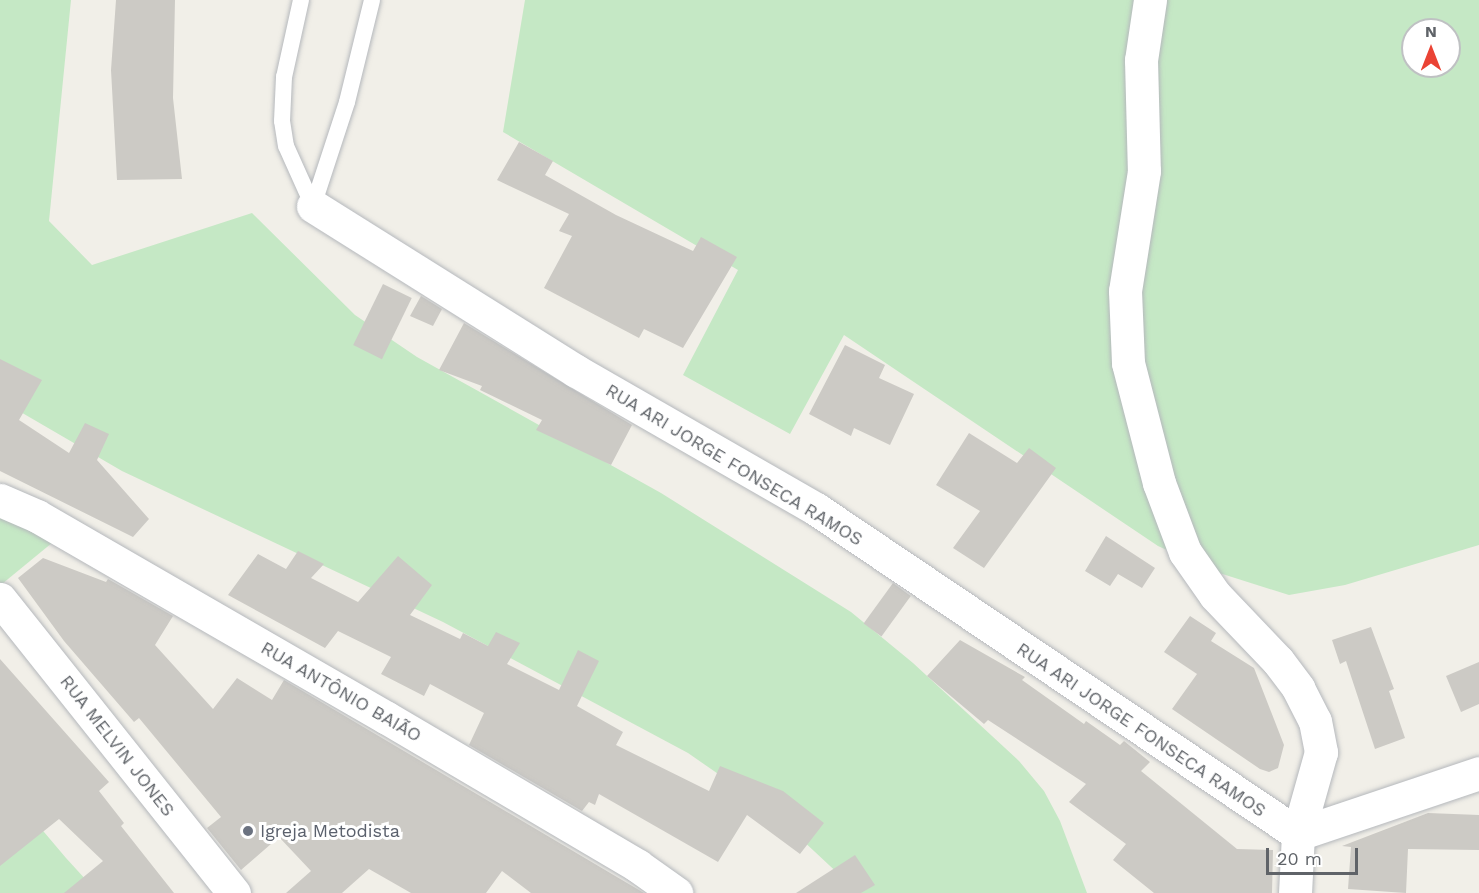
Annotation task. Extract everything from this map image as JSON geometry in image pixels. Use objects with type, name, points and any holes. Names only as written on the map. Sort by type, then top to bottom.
[{"type":"street","points":[[1150,0],[1141,60],[1144,171],[1125,291],[1128,363],[1160,483],[1185,552],[1252,638],[1269,650],[1298,688],[1319,736],[1321,752],[1298,834],[1295,893]]},
{"type":"street","name":"RUA ARI JORGE FONSECA RAMOS","points":[[313,206],[576,371],[816,509],[1298,834]]},
{"type":"street","name":"RUA ANTÔNIO BAIÃO","points":[[0,501],[37,516],[387,718],[638,866],[676,893]]},
{"type":"street","name":"RUA MELVIN JONES","points":[[0,599],[234,893]]},
{"type":"street","points":[[1298,834],[1479,772]]},
{"type":"lane","points":[[301,0],[284,77],[282,121],[288,153],[313,206]]},
{"type":"lane","points":[[313,206],[347,102],[372,0]]},
{"type":"green space","points":[[0,0],[71,0],[49,221],[92,265],[252,213],[355,315],[417,357],[661,493],[851,612],[913,663],[1019,761],[1044,791],[1060,821],[1087,893],[859,893],[770,810],[688,753],[443,622],[122,471],[0,400]]},
{"type":"green space","points":[[525,0],[1479,0],[1479,545],[1345,585],[1289,595],[1213,571],[1158,546],[844,335],[790,434],[683,375],[738,270],[503,132]]},
{"type":"green space","points":[[0,512],[58,538],[2,584],[0,582]]},
{"type":"green space","points":[[0,780],[66,858],[98,893],[0,893]]},
{"type":"building","points":[[116,0],[175,0],[173,98],[182,179],[117,180],[111,70]]},
{"type":"building","points":[[519,142],[553,161],[545,175],[616,215],[693,251],[701,237],[737,257],[683,348],[644,329],[639,338],[544,288],[572,236],[559,231],[569,214],[497,180]]},
{"type":"building","points":[[383,284],[412,298],[382,359],[353,345]]},
{"type":"building","points":[[421,296],[442,309],[433,326],[410,316]]},
{"type":"building","points":[[464,323],[632,425],[611,465],[536,430],[542,420],[480,390],[482,386],[439,370]]},
{"type":"building","points":[[845,345],[885,365],[879,378],[914,394],[890,445],[854,428],[851,436],[809,414]]},
{"type":"building","points":[[0,359],[42,380],[19,420],[69,453],[85,423],[109,434],[97,460],[149,519],[133,537],[0,471]]},
{"type":"building","points":[[969,433],[1017,463],[1029,448],[1056,468],[984,568],[953,548],[980,511],[936,485]]},
{"type":"building","points":[[1106,536],[1155,568],[1142,588],[1118,574],[1110,586],[1085,571]]},
{"type":"building","points":[[298,551],[324,564],[311,578],[358,602],[398,556],[432,585],[410,615],[460,639],[463,633],[488,646],[496,632],[520,643],[507,664],[559,690],[578,650],[599,661],[577,706],[623,732],[616,745],[709,791],[720,766],[783,791],[824,823],[800,854],[747,815],[718,862],[599,794],[595,805],[589,802],[582,811],[469,745],[484,713],[430,684],[424,696],[381,674],[391,657],[338,631],[325,648],[228,595],[258,554],[286,569]]},
{"type":"building","points":[[43,558],[106,582],[108,579],[173,616],[155,645],[213,709],[237,678],[272,700],[284,680],[644,893],[531,893],[502,871],[486,893],[411,893],[369,869],[342,893],[286,893],[311,871],[279,837],[241,870],[207,828],[221,817],[139,718],[134,722],[64,641],[18,578]]},
{"type":"building","points":[[893,583],[911,596],[881,636],[864,623]]},
{"type":"building","points":[[1190,616],[1216,633],[1211,641],[1254,668],[1284,745],[1278,768],[1269,772],[1260,769],[1172,709],[1197,674],[1164,652]]},
{"type":"building","points":[[1371,627],[1394,689],[1389,691],[1405,738],[1375,749],[1346,661],[1340,664],[1332,640]]},
{"type":"building","points":[[960,640],[1025,677],[1022,680],[1084,724],[1086,721],[1120,745],[1124,741],[1150,762],[1141,771],[1237,849],[1273,850],[1272,893],[1154,893],[1113,860],[1126,844],[1069,802],[1086,784],[988,720],[984,724],[927,676]]},
{"type":"building","points":[[0,659],[109,782],[99,791],[124,823],[121,826],[174,893],[64,893],[103,861],[59,819],[0,866]]},
{"type":"building","points":[[1479,662],[1479,704],[1461,712],[1446,676]]},
{"type":"building","points":[[1428,813],[1479,815],[1479,850],[1408,849],[1406,893],[1348,889],[1351,847],[1342,846]]},
{"type":"building","points":[[855,855],[875,885],[861,893],[796,893]]},
{"type":"place","name":"Igreja Metodista","points":[[248,831]]}]
